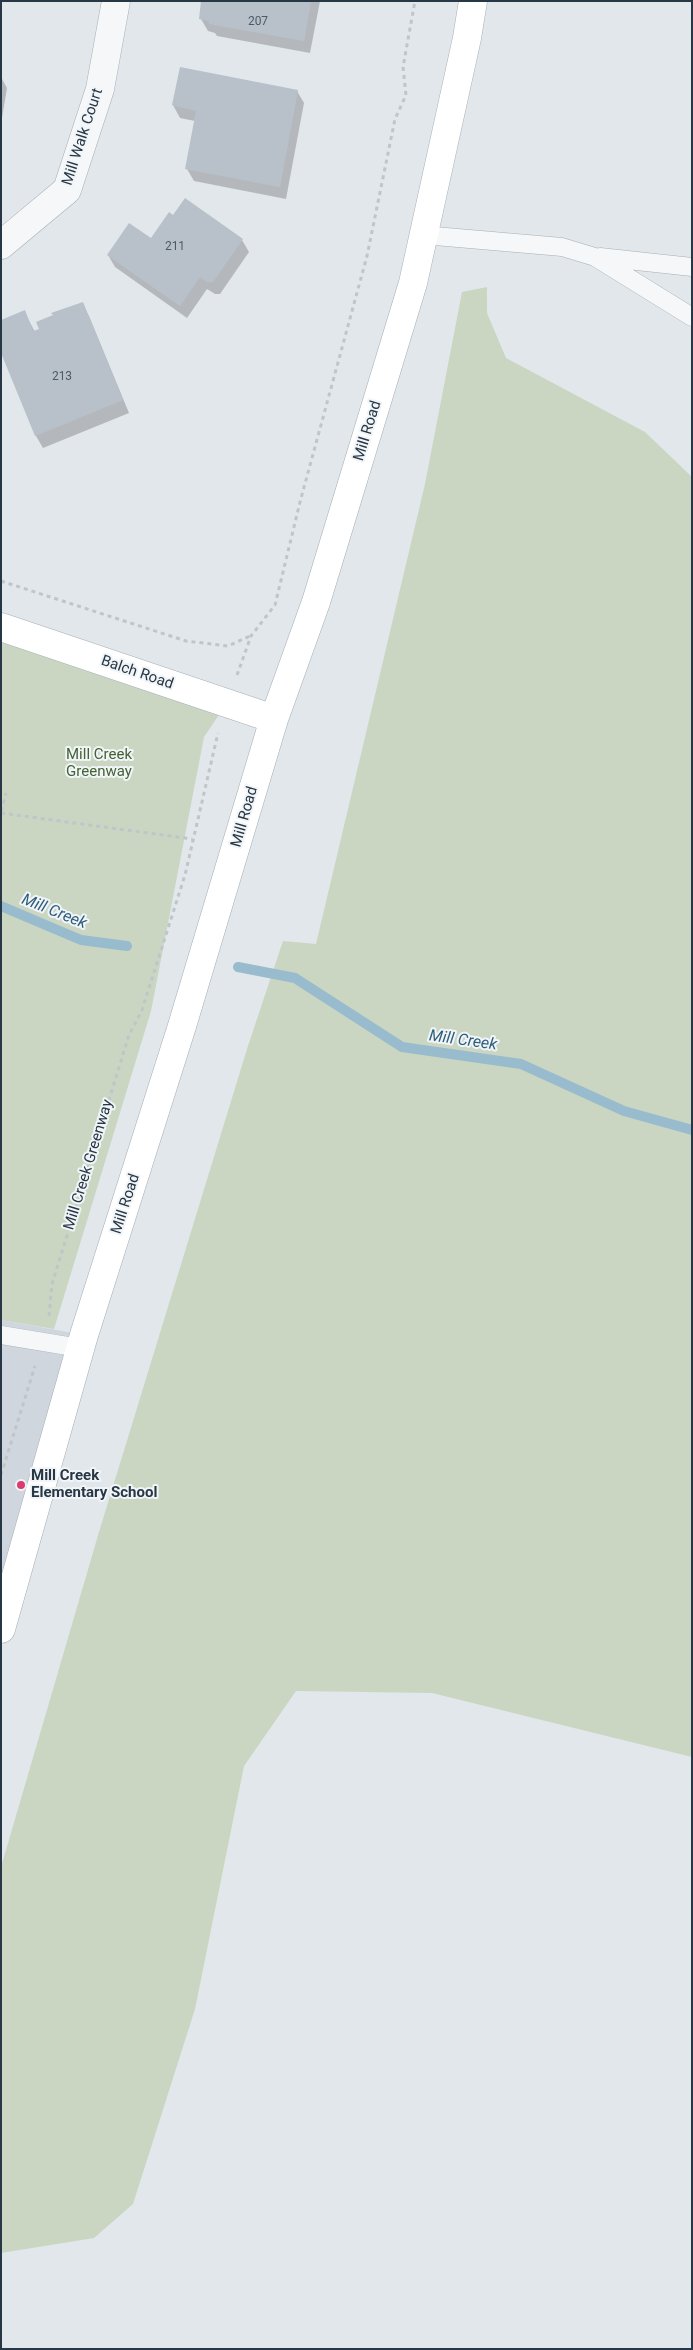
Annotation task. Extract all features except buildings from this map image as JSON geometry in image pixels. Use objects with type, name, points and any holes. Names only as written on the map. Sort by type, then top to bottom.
[{"type":"street","name":"Mill Walk Court","points":[[1,245],[67,190],[100,90],[116,1]]},
{"type":"street","name":"Mill Road","points":[[1,1630],[80,1348],[188,1007],[274,719],[316,602],[410,292],[473,1]]},
{"type":"street","name":"Balch Road","points":[[1,628],[274,719]]},
{"type":"lane","points":[[423,235],[562,247],[594,257],[692,266]]},
{"type":"lane","points":[[594,257],[692,317]]},
{"type":"lane","points":[[1,1335],[80,1348]]},
{"type":"path","points":[[242,658],[250,636],[275,605],[305,483],[367,256],[395,119],[406,95],[403,67],[416,1]]},
{"type":"path","points":[[1,581],[186,640],[228,646],[250,636]]},
{"type":"path","name":"Mill Creek Greenway","points":[[50,1316],[55,1275],[129,1035],[142,1010],[185,875],[214,745]]},
{"type":"path","points":[[6,792],[1,812],[192,839]]},
{"type":"path","points":[[1,1475],[22,1410]]},
{"type":"shaded area","name":"Mill Creek Elementary School","points":[[1,1320],[84,1335],[1,1622]]},
{"type":"green space","points":[[487,287],[487,313],[506,358],[645,432],[692,477],[692,1757],[432,1693],[296,1691],[244,1766],[195,2009],[133,2204],[94,2238],[1,2253],[1,1867],[99,1532],[247,1049],[283,941],[316,944],[425,484],[462,292]]},
{"type":"green space","name":"Mill Creek Greenway","points":[[1,628],[227,703],[204,737],[151,1011],[54,1329],[1,1320]]},
{"type":"waterway","name":"Mill Creek","points":[[1,906],[81,940],[127,946]]},
{"type":"waterway","name":"Mill Creek","points":[[238,967],[295,978],[402,1047],[521,1064],[624,1111],[692,1130]]},
{"type":"place","name":"Mill Creek Elementary School","points":[[21,1485]]}]
